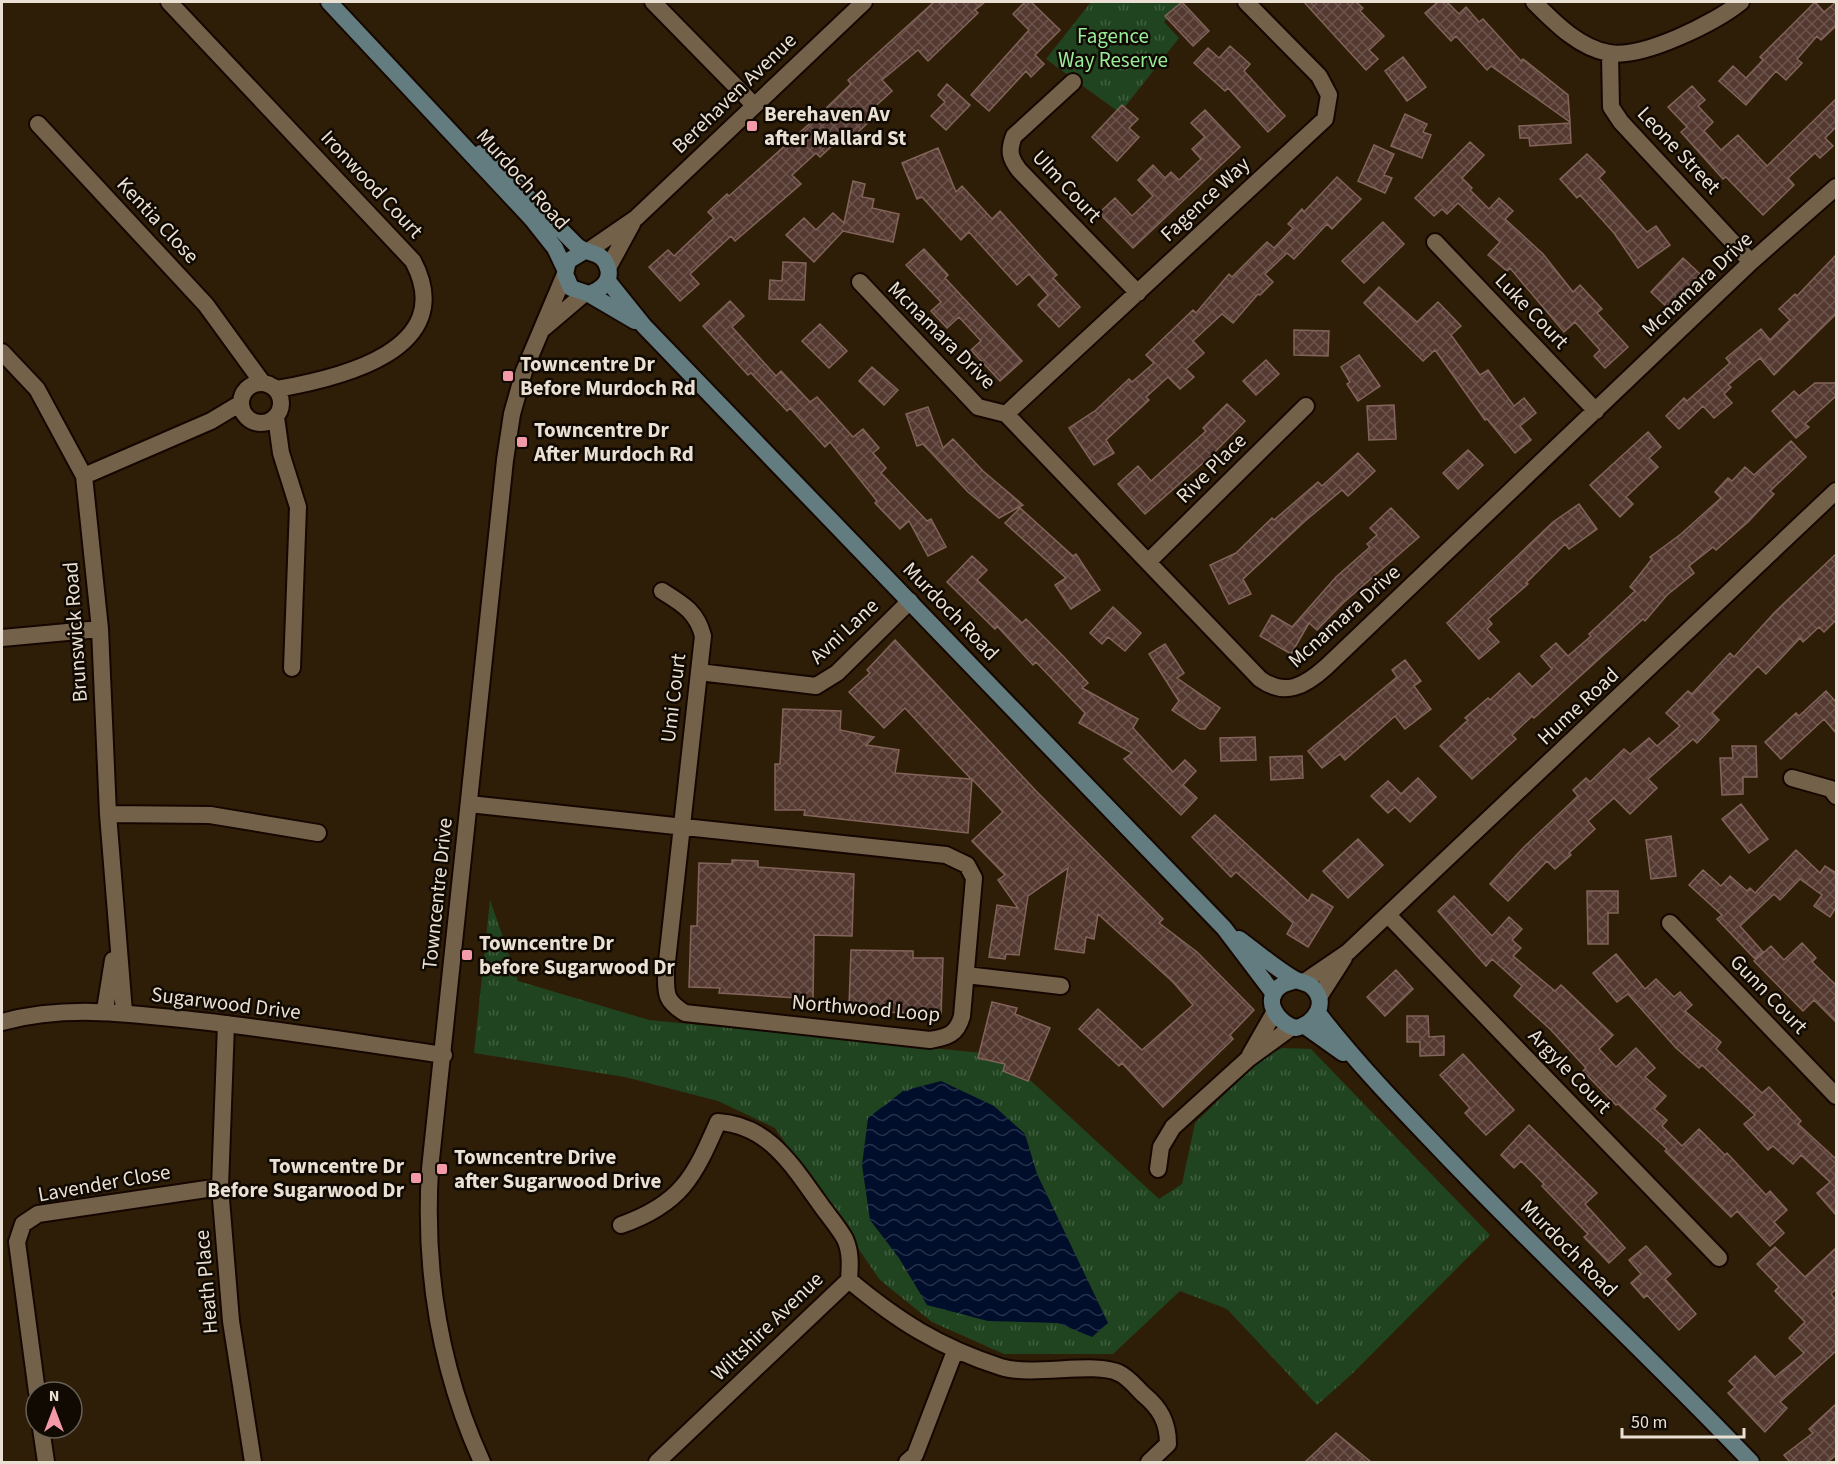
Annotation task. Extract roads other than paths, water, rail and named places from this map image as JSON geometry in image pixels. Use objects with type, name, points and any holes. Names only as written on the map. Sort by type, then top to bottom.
[{"type":"main road","name":"Murdoch Road","points":[[329,2],[444,122],[474,160],[532,219],[555,248],[571,288],[644,326]]},
{"type":"main road","name":"Murdoch Road","points":[[444,122],[511,179],[585,251],[604,259],[607,274],[644,326],[1224,928],[1274,994]]},
{"type":"main road","name":"Murdoch Road","points":[[565,272],[573,256],[585,251]]},
{"type":"main road","points":[[586,294],[600,290],[607,274]]},
{"type":"main road","name":"Murdoch Road","points":[[1224,928],[1300,981],[1313,987],[1318,1005],[1358,1064],[1528,1241],[1684,1391],[1751,1462]]},
{"type":"main road","points":[[1274,1013],[1274,994],[1281,986],[1300,981]]},
{"type":"main road","points":[[1298,1027],[1318,1005]]},
{"type":"main road","name":"Murdoch Road","points":[[1274,1013],[1280,1021],[1298,1027],[1358,1064]]},
{"type":"street","name":"Ironwood Court","points":[[84,476],[211,421],[243,396],[269,386],[316,382],[381,358],[406,342],[420,321],[426,294],[422,277],[413,261],[169,2]]},
{"type":"street","points":[[653,2],[754,105]]},
{"type":"street","name":"Berehaven Avenue","points":[[585,251],[636,218],[864,2]]},
{"type":"street","name":"Fagence Way","points":[[1006,414],[1325,119],[1329,95],[1319,76],[1246,2]]},
{"type":"street","points":[[1534,2],[1562,30],[1610,54],[1673,40],[1710,24],[1741,2]]},
{"type":"street","name":"Leone Street","points":[[1610,54],[1611,107],[1621,122],[1752,262]]},
{"type":"street","name":"Ulm Court","points":[[1072,82],[1014,136],[1010,148],[1011,159],[1138,293]]},
{"type":"street","name":"Kentia Close","points":[[38,124],[206,305],[239,352],[269,386]]},
{"type":"street","name":"Mcnamara Drive","points":[[860,282],[978,407],[1006,414],[1260,678],[1270,686],[1296,688],[1310,682],[1752,262],[1836,187]]},
{"type":"street","name":"Berehaven Avenue","points":[[607,274],[636,218]]},
{"type":"street","name":"Luke Court","points":[[1435,242],[1596,411]]},
{"type":"street","name":"Towncentre Drive","points":[[482,1462],[457,1398],[442,1344],[432,1282],[428,1201],[505,460],[512,414],[527,363],[565,272]]},
{"type":"street","name":"Towncentre Drive","points":[[543,329],[586,294]]},
{"type":"street","name":"Brunswick Road","points":[[2,352],[38,389],[84,476],[100,629],[108,814],[124,1012]]},
{"type":"street","name":"Kentia Close","points":[[239,352],[243,396]]},
{"type":"street","name":"Ironwood Court","points":[[211,421],[254,421],[279,412],[316,382]]},
{"type":"street","points":[[269,386],[279,412],[281,453],[298,507],[292,668]]},
{"type":"street","points":[[243,396],[254,421],[281,453]]},
{"type":"street","name":"Rive Place","points":[[1148,562],[1306,406]]},
{"type":"street","name":"Hume Road","points":[[1300,981],[1348,952],[1836,491]]},
{"type":"street","name":"Umi Court","points":[[662,591],[689,608],[699,620],[703,636],[681,828]]},
{"type":"street","name":"Avni Lane","points":[[699,672],[816,686],[837,673],[910,601]]},
{"type":"street","points":[[2,638],[100,629]]},
{"type":"street","points":[[1792,778],[1835,790]]},
{"type":"street","name":"Northwood Loop","points":[[469,804],[946,855],[967,866],[974,878],[959,1028],[949,1037],[930,1040],[685,1013],[671,1004],[666,991],[681,828]]},
{"type":"street","points":[[108,814],[210,815],[318,833]]},
{"type":"street","name":"Argyle Court","points":[[1388,915],[1719,1258]]},
{"type":"street","name":"Gunn Court","points":[[1670,923],[1836,1096]]},
{"type":"street","name":"Brunswick Road","points":[[105,1010],[118,936]]},
{"type":"street","name":"Hume Road","points":[[1318,1005],[1348,952]]},
{"type":"street","points":[[966,975],[1061,986]]},
{"type":"street","name":"Sugarwood Drive","points":[[2,1022],[60,1011],[105,1010],[226,1024],[444,1055]]},
{"type":"street","points":[[1248,1059],[1274,1013]]},
{"type":"street","name":"Heath Place","points":[[226,1024],[220,1187],[231,1320],[253,1462]]},
{"type":"street","points":[[1158,1169],[1161,1147],[1173,1127],[1248,1059],[1298,1027]]},
{"type":"street","name":"Wiltshire Avenue","points":[[621,1226],[641,1218],[673,1198],[696,1171],[718,1122],[737,1123],[755,1131],[787,1158],[845,1239],[850,1259],[849,1280],[657,1462]]},
{"type":"street","name":"Lavender Close","points":[[35,1380],[17,1242],[23,1224],[38,1214],[220,1187]]},
{"type":"street","points":[[849,1280],[894,1317],[955,1351],[1005,1368],[1065,1371],[1102,1369],[1119,1373],[1154,1402],[1168,1425],[1168,1444],[1149,1462]]},
{"type":"street","points":[[907,1462],[915,1455],[955,1351]]},
{"type":"street","points":[[43,1440],[46,1462]]},
{"type":"water","points":[[941,1081],[994,1106],[1025,1134],[1037,1174],[1108,1323],[1092,1337],[1058,1323],[988,1321],[927,1305],[899,1258],[870,1220],[862,1165],[868,1118],[903,1091]]},
{"type":"place","name":"Berehaven Av after Mallard St","points":[[752,126]]},
{"type":"place","name":"Towncentre Dr Before Murdoch Rd","points":[[508,376]]},
{"type":"place","name":"Towncentre Dr After Murdoch Rd","points":[[522,442]]},
{"type":"place","name":"Towncentre Dr before Sugarwood Dr","points":[[467,955]]},
{"type":"place","name":"Towncentre Drive after Sugarwood Drive","points":[[442,1169]]},
{"type":"place","name":"Towncentre Dr Before Sugarwood Dr","points":[[416,1178]]},
{"type":"park label","name":"Fagence Way Reserve","points":[[1113,48]]}]
